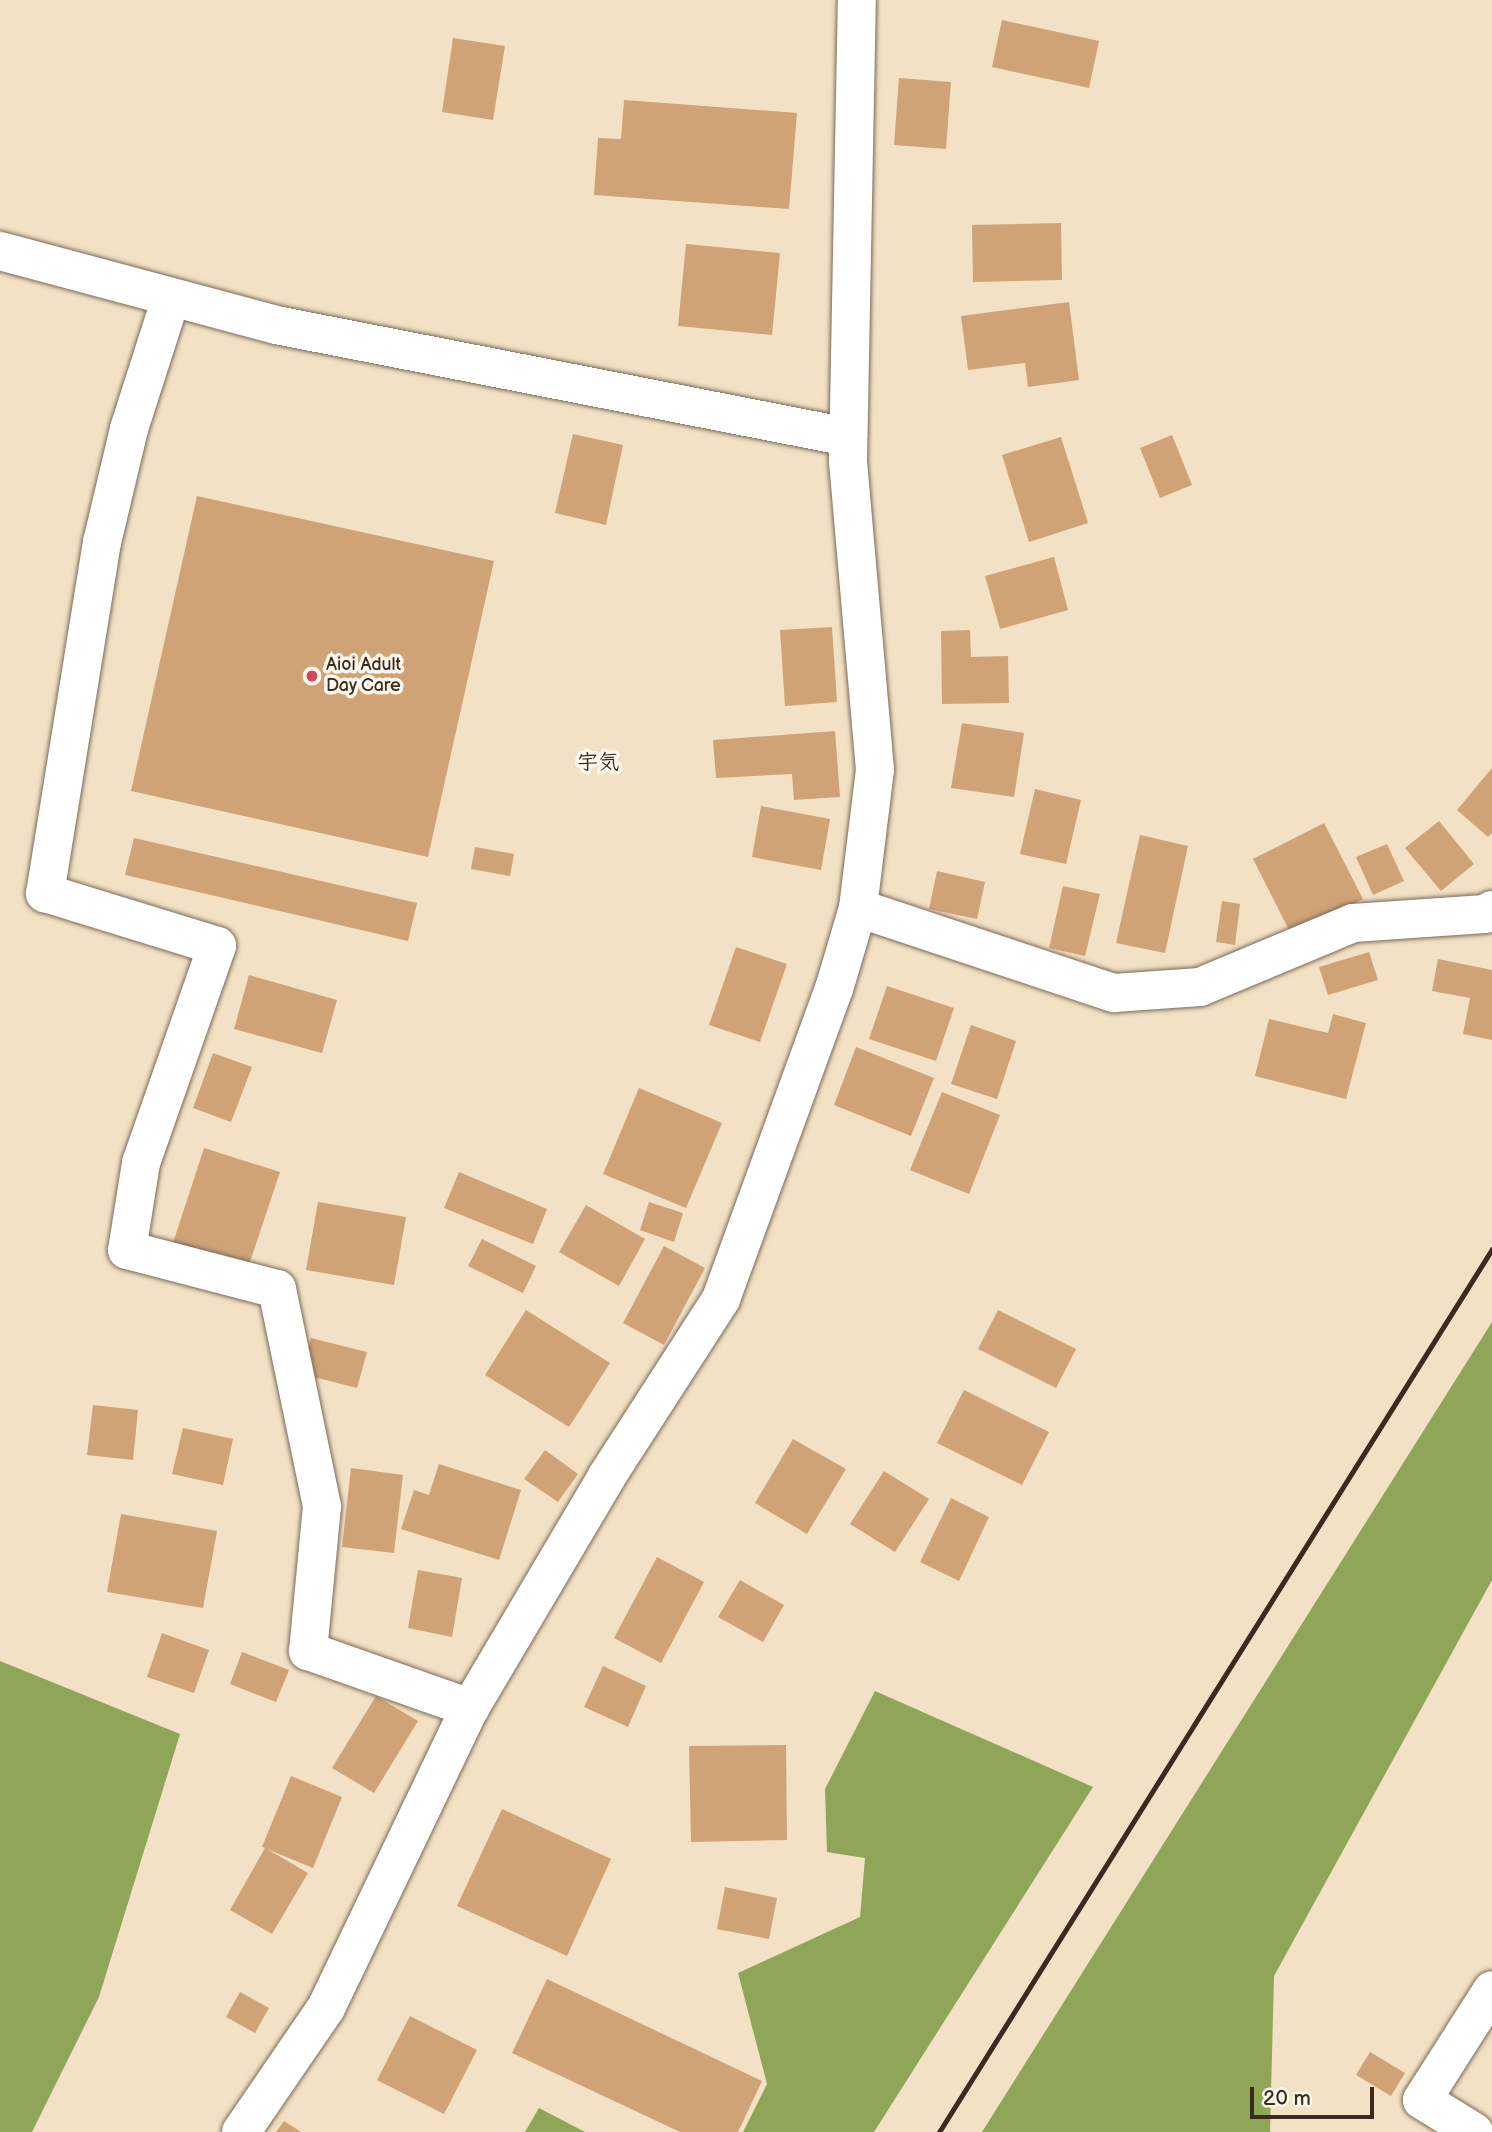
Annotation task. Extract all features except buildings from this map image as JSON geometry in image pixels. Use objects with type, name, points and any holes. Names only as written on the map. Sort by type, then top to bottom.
[{"type":"street","points":[[241,2132],[326,2008],[470,1708],[607,1476],[722,1299],[834,989],[858,908],[874,770],[848,461],[857,0]]},
{"type":"street","points":[[0,251],[276,325],[848,437]]},
{"type":"street","points":[[171,298],[129,429],[102,542],[45,892],[217,946],[141,1163],[127,1250],[277,1289],[322,1506],[308,1651],[470,1708]]},
{"type":"street","points":[[858,908],[1114,993],[1200,987],[1353,923],[1490,913]]},
{"type":"street","points":[[1474,2132],[1422,2100],[1492,1990]]},
{"type":"green space","points":[[1492,1322],[1492,1580],[1274,1976],[1270,2132],[982,2132]]},
{"type":"green space","points":[[0,1661],[180,1734],[99,1997],[32,2132],[0,2132]]},
{"type":"green space","points":[[875,1691],[1093,1787],[874,2132],[743,2132],[767,2084],[738,1973],[860,1917],[865,1858],[827,1852],[825,1789]]},
{"type":"green space","points":[[539,2108],[585,2132],[525,2132]]},
{"type":"railway","points":[[939,2132],[1492,1249]]},
{"type":"place","name":"Aioi Adult Day Care","points":[[312,676]]},
{"type":"district","name":"宇気","points":[[598,763]]}]
